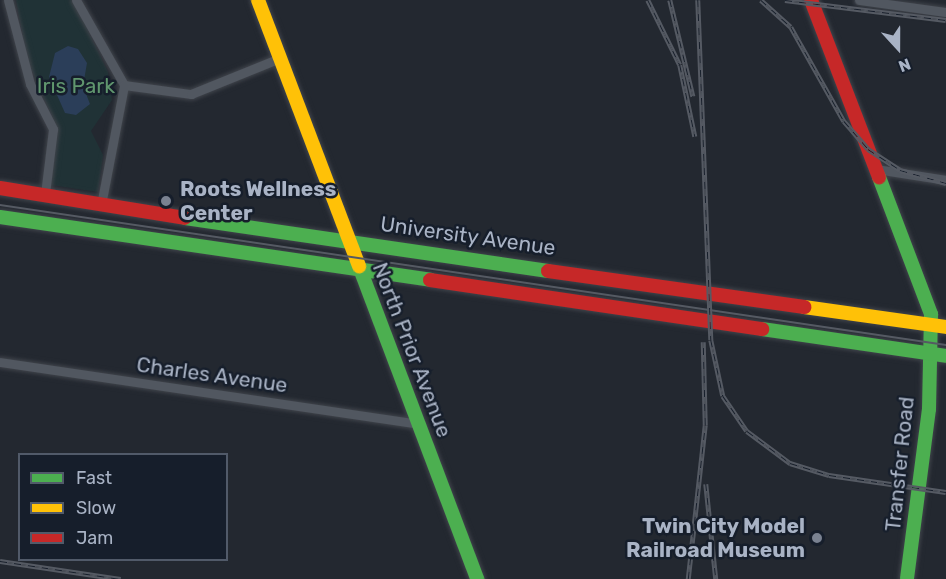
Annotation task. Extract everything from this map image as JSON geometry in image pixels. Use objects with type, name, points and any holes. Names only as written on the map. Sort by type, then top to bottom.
[{"type":"main road","name":"North Prior Avenue","points":[[258,0],[477,579]]},
{"type":"main road","name":"Transfer Road","points":[[811,0],[876,169],[931,324],[927,437],[907,579]]},
{"type":"main road","name":"University Avenue","points":[[0,188],[101,205],[946,327]]},
{"type":"main road","points":[[0,217],[946,356]]},
{"type":"street","points":[[8,0],[30,84],[53,129],[45,194]]},
{"type":"street","points":[[76,0],[124,85],[101,205]]},
{"type":"street","points":[[859,0],[946,12]]},
{"type":"street","points":[[124,85],[190,94],[280,58]]},
{"type":"street","points":[[876,169],[946,180]]},
{"type":"street","name":"Charles Avenue","points":[[0,362],[419,424]]},
{"type":"green space","name":"Iris Park","points":[[16,0],[73,0],[108,72],[112,100],[91,131],[103,155],[98,192],[51,185],[58,130],[27,60]]},
{"type":"water","points":[[68,46],[78,49],[87,63],[83,86],[90,104],[76,115],[65,113],[49,77],[55,53]]},
{"type":"tram line","points":[[0,205],[946,345]]},
{"type":"railway","points":[[648,0],[680,65],[695,136]]},
{"type":"railway","points":[[670,0],[693,96]]},
{"type":"railway","points":[[698,0],[711,340],[723,396],[747,431],[790,463],[829,475],[946,492]]},
{"type":"railway","points":[[761,0],[791,27],[844,121],[868,149],[900,170],[946,183]]},
{"type":"railway","points":[[785,0],[946,20]]},
{"type":"railway","points":[[688,579],[705,425],[703,342]]},
{"type":"railway","points":[[706,484],[716,579]]},
{"type":"railway","points":[[0,561],[121,579]]},
{"type":"traffic: fast","points":[[879,177],[931,314],[929,409],[907,579]]},
{"type":"traffic: fast","points":[[0,217],[430,280]]},
{"type":"traffic: fast","points":[[185,218],[548,271]]},
{"type":"traffic: fast","points":[[359,266],[477,579]]},
{"type":"traffic: fast","points":[[762,329],[946,356]]},
{"type":"traffic: slow","points":[[258,0],[359,266]]},
{"type":"traffic: slow","points":[[804,307],[946,327]]},
{"type":"traffic: jam","points":[[811,0],[879,177]]},
{"type":"traffic: jam","points":[[0,188],[185,218]]},
{"type":"traffic: jam","points":[[548,271],[804,307]]},
{"type":"traffic: jam","points":[[430,280],[762,329]]},
{"type":"place","name":"Roots Wellness Center","points":[[166,201]]},
{"type":"place","name":"Twin City Model Railroad Museum","points":[[817,538]]}]
